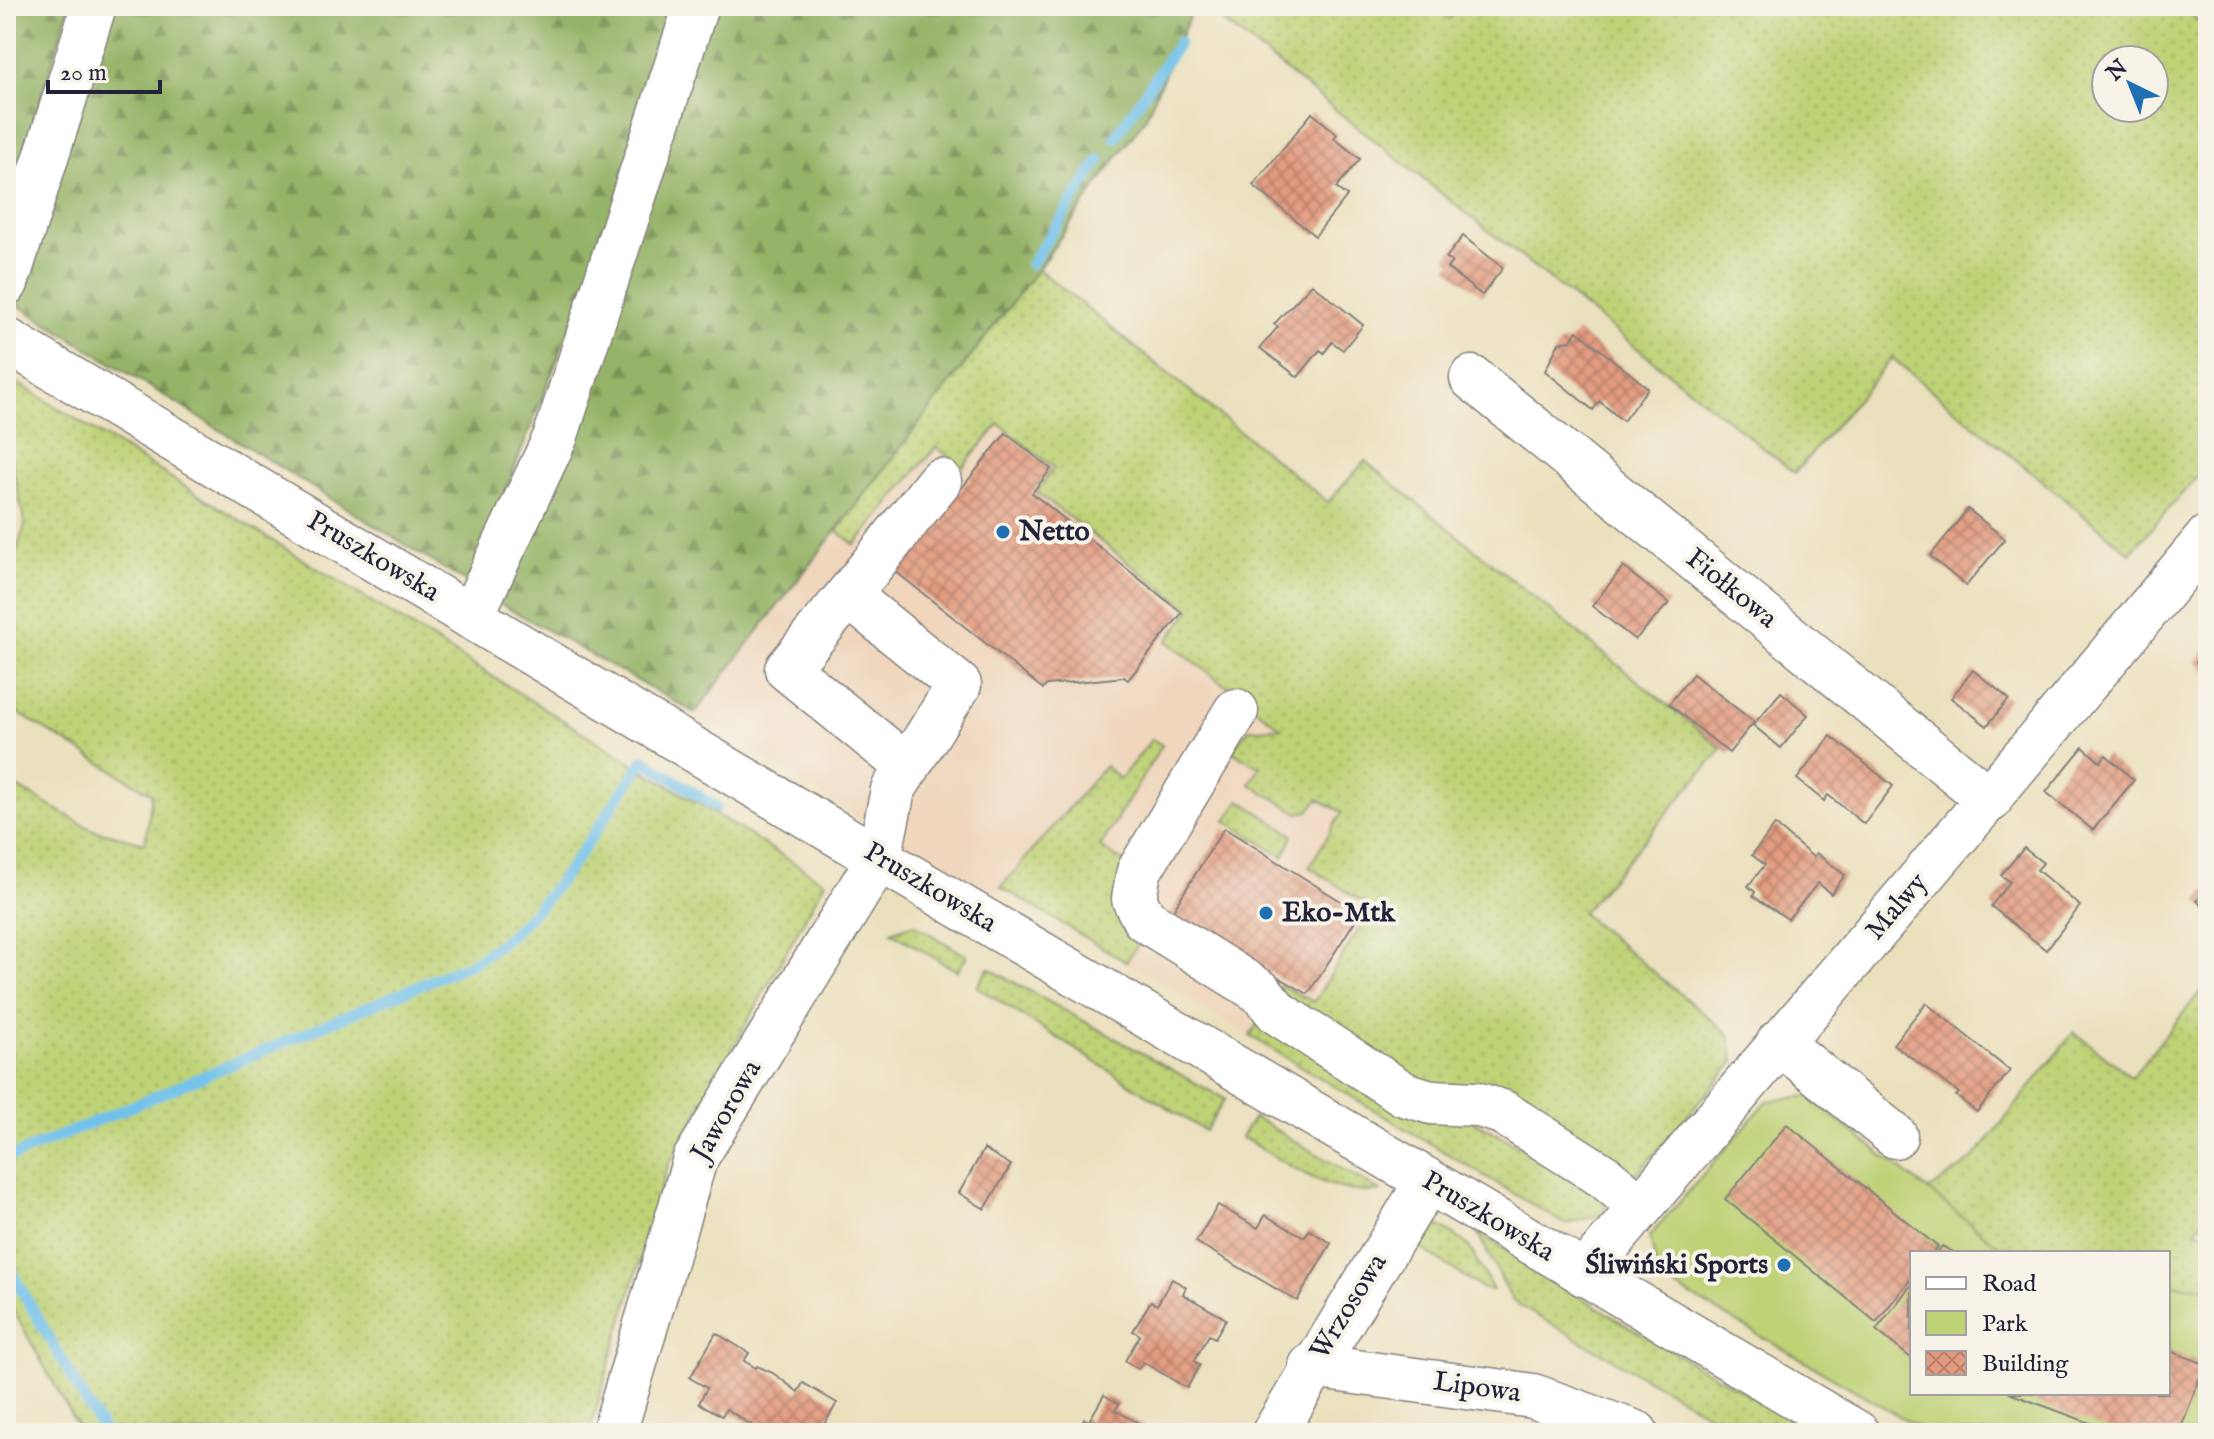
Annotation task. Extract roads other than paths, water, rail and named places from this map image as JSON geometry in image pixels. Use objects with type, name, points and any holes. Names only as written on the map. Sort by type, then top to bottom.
[{"type":"street","points":[[6,283],[94,6]]},
{"type":"street","points":[[471,617],[555,438],[696,6]]},
{"type":"street","name":"Pruszkowska","points":[[6,340],[1427,1182],[1857,1433]]},
{"type":"street","name":"Fiołkowa","points":[[1472,378],[1990,800]]},
{"type":"street","points":[[908,767],[787,669],[939,481]]},
{"type":"street","name":"Malwy","points":[[1584,1274],[1779,1042],[1990,800],[2208,537]]},
{"type":"street","points":[[848,595],[959,685],[890,801],[879,858]]},
{"type":"street","points":[[1236,711],[1139,871],[1134,899],[1144,919],[1261,992],[1278,1013],[1404,1094],[1431,1102],[1476,1104],[1502,1112],[1605,1177],[1641,1207]]},
{"type":"street","name":"Jaworowa","points":[[614,1433],[695,1159],[879,858]]},
{"type":"street","points":[[1779,1042],[1895,1136]]},
{"type":"street","name":"Wrzosowa","points":[[1274,1433],[1311,1366],[1427,1182]]},
{"type":"street","name":"Lipowa","points":[[1311,1366],[1533,1396],[1636,1433]]},
{"type":"waterway","points":[[1115,138],[1179,42]]},
{"type":"waterway","points":[[1031,264],[1100,160]]},
{"type":"waterway","points":[[9,1158],[470,964],[498,945],[546,899],[644,760],[716,807]]},
{"type":"waterway","points":[[6,1263],[104,1433]]},
{"type":"place","name":"Netto","points":[[1003,532]]},
{"type":"place","name":"Eko-Mtk","points":[[1266,913]]},
{"type":"place","name":"Śliwiński Sports","points":[[1784,1265]]}]
